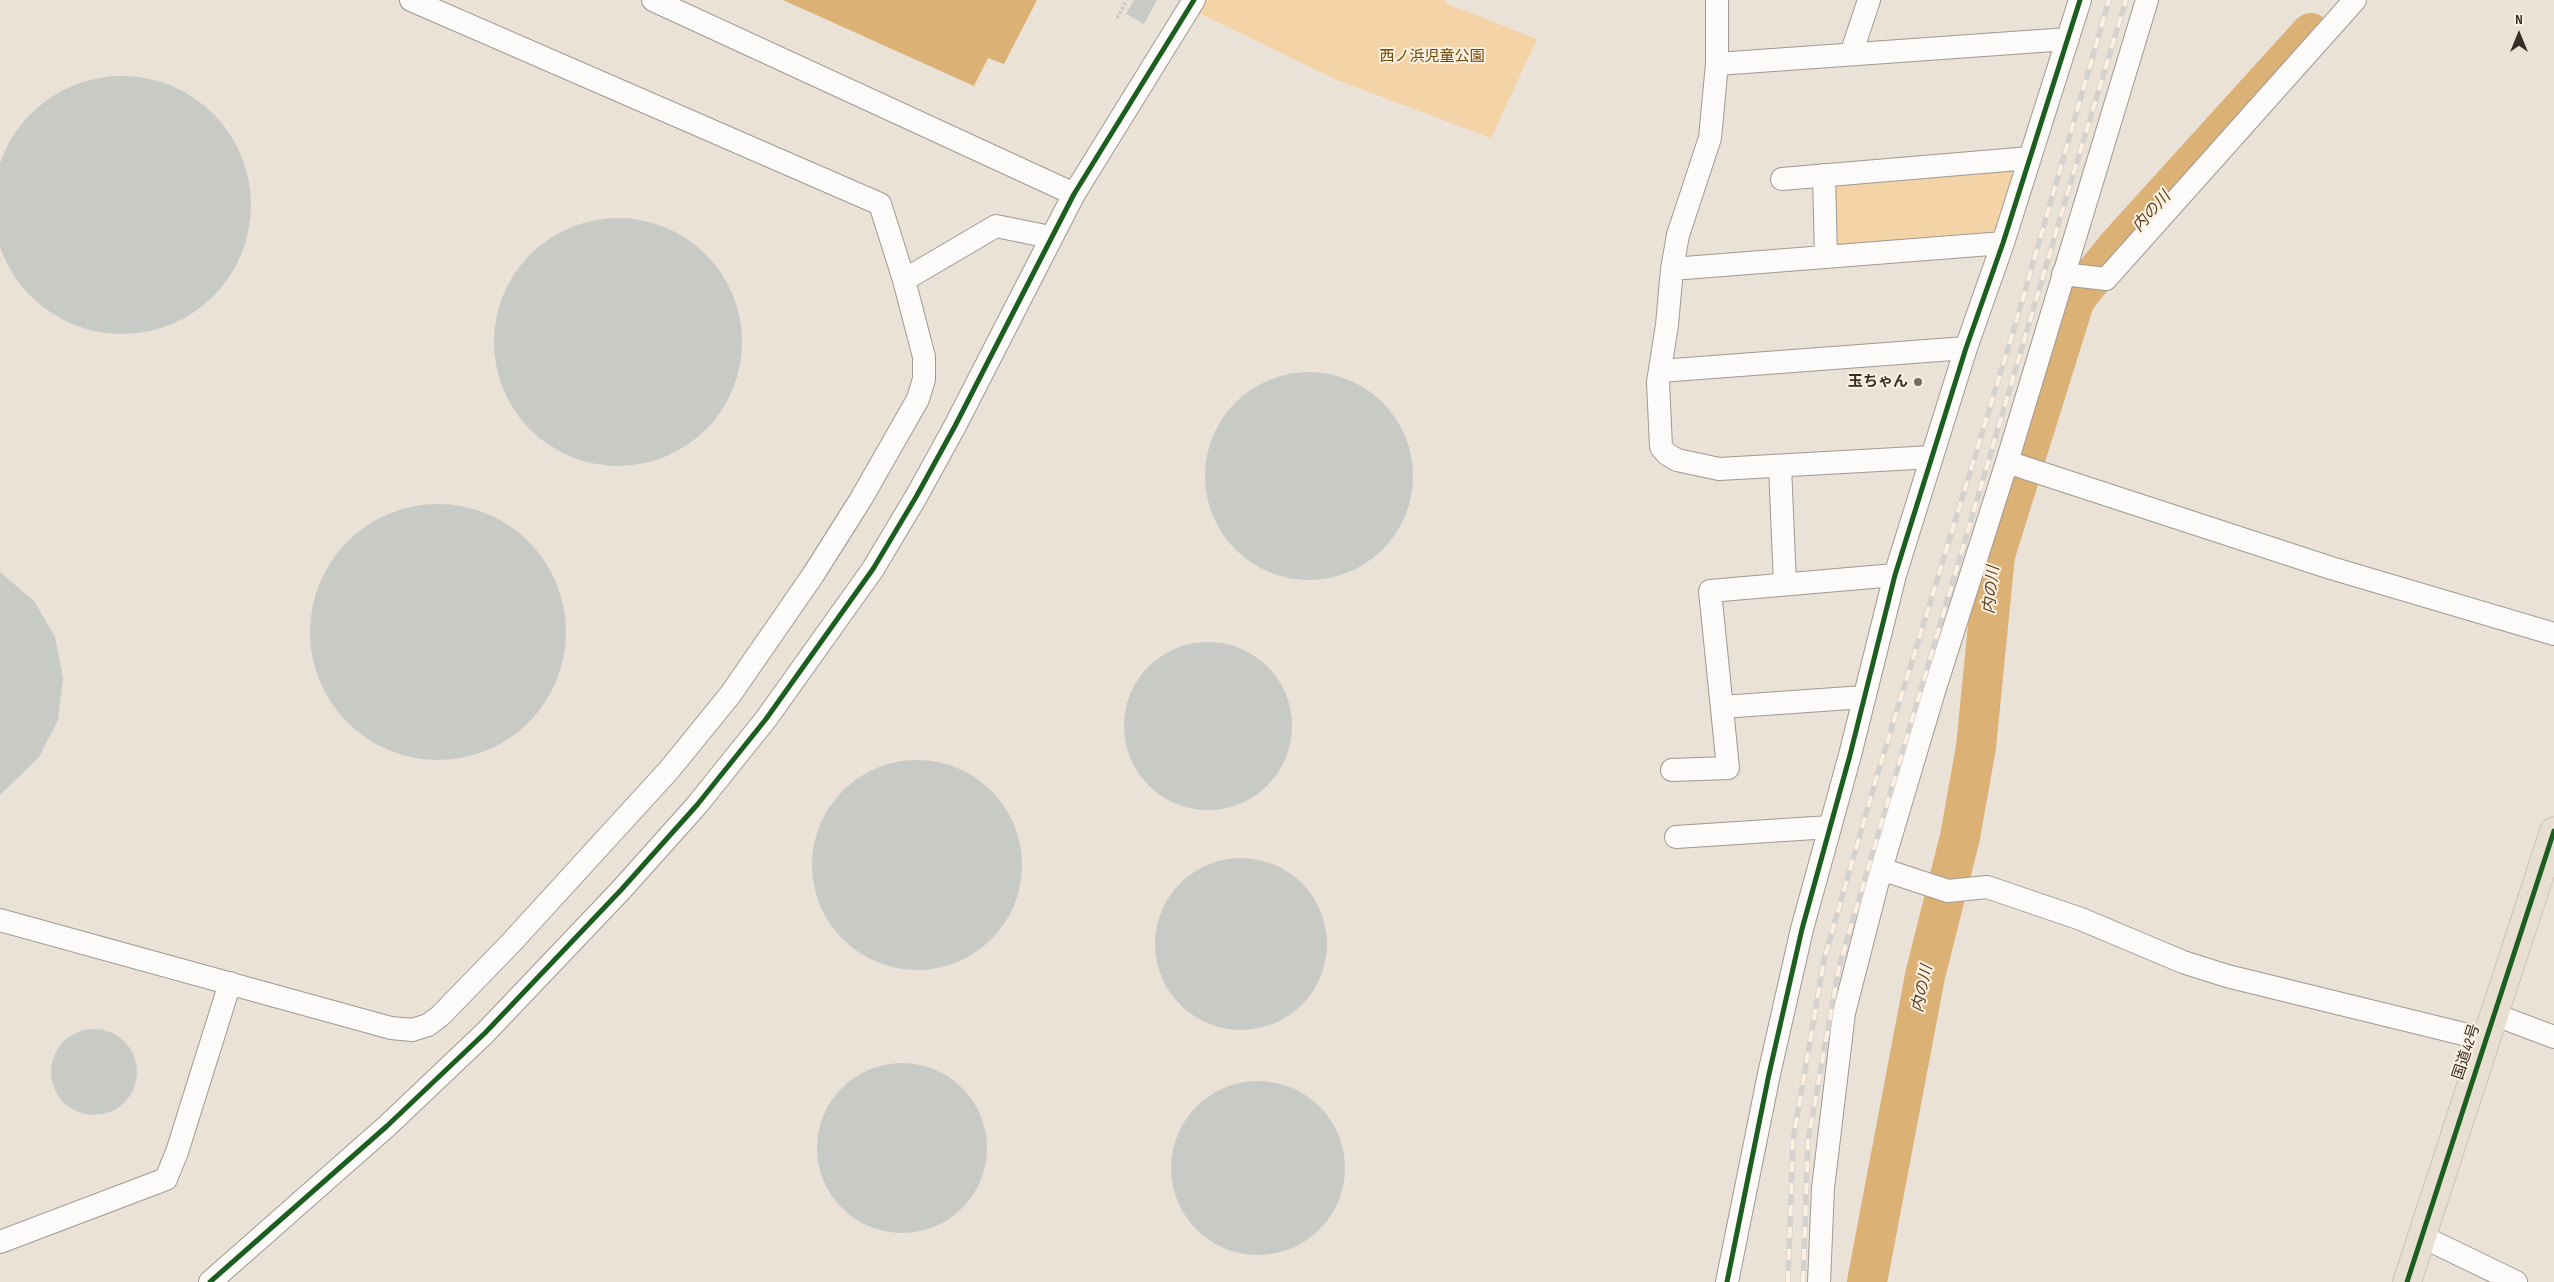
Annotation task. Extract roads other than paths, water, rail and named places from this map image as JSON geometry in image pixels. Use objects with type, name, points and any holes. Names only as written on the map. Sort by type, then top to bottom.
[{"type":"highway","name":"国道42号","points":[[2407,1282],[2554,831]]},
{"type":"street","points":[[0,920],[391,1028],[412,1030],[428,1025],[455,1003],[669,770],[724,703],[803,590],[861,499],[918,399],[924,380],[924,357],[904,280],[880,204],[411,0]]},
{"type":"street","points":[[653,0],[1074,194]]},
{"type":"street","points":[[210,1282],[387,1126],[485,1033],[621,890],[697,805],[766,719],[868,576],[916,497],[955,426],[1050,237],[1074,194],[1194,0]]},
{"type":"street","points":[[1717,0],[1717,64],[1710,138],[1678,235],[1672,269],[1667,325],[1660,371],[1661,447],[1667,454],[1693,464],[1719,469],[1932,457]]},
{"type":"street","points":[[1851,54],[1869,0]]},
{"type":"street","points":[[1728,1282],[1769,1074],[1800,938],[1895,575],[1966,348],[2003,242],[2080,0]]},
{"type":"street","points":[[1819,1282],[1823,1188],[1844,1012],[1881,869],[2147,0]]},
{"type":"street","points":[[2063,274],[2106,279],[2355,0]]},
{"type":"street","points":[[1717,64],[2068,39]]},
{"type":"street","points":[[1782,179],[2030,158]]},
{"type":"street","points":[[1824,175],[1826,257]]},
{"type":"street","points":[[904,280],[996,226],[1050,237]]},
{"type":"street","points":[[1672,269],[2003,242]]},
{"type":"street","points":[[1660,371],[1966,348]]},
{"type":"street","points":[[2007,462],[2340,571],[2554,634]]},
{"type":"street","points":[[1780,466],[1785,584]]},
{"type":"street","points":[[1672,770],[1728,768],[1710,591],[1895,575]]},
{"type":"street","points":[[1722,707],[1864,697]]},
{"type":"street","points":[[1676,837],[1830,827]]},
{"type":"street","points":[[1881,869],[1948,891],[1987,887],[2081,919],[2200,968],[2364,1011],[2489,1026],[2554,1037]]},
{"type":"street","points":[[0,1242],[166,1179],[177,1152],[230,983]]},
{"type":"street","points":[[2422,1236],[2516,1282]]},
{"type":"waterway","name":"内の川","points":[[1867,1282],[1925,976],[1960,837],[1976,747],[1995,555],[2075,299],[2117,247],[2311,33]]},
{"type":"railway","points":[[1788,1282],[1793,1140],[1824,960],[1876,779],[2014,329],[2109,0]]},
{"type":"railway","points":[[1803,1282],[1808,1141],[1839,967],[2126,0]]},
{"type":"place","name":"玉ちゃん","points":[[1918,382]]},
{"type":"park label","name":"西ノ浜児童公園","points":[[1432,57]]}]
